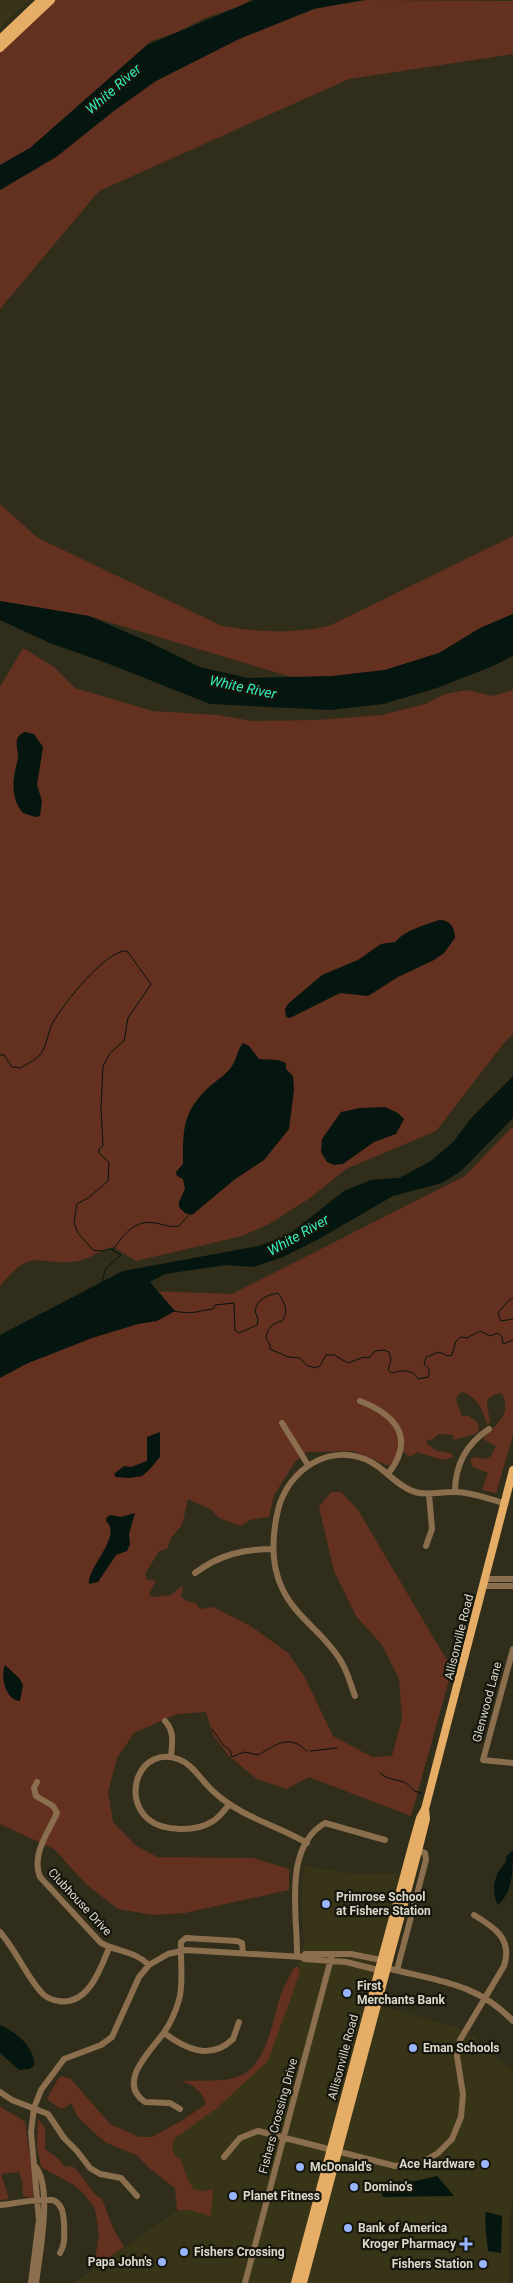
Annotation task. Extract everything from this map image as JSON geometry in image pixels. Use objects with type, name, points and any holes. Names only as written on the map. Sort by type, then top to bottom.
[{"type":"main road","points":[[0,39],[41,0]]},
{"type":"main road","points":[[0,48],[51,0]]},
{"type":"main road","name":"Allisonville Road","points":[[303,2283],[414,1839],[420,1818],[425,1809],[513,1470]]},
{"type":"main road","name":"Allisonville Road","points":[[382,1966],[418,1851],[426,1819],[425,1809]]},
{"type":"main road","name":"Allisonville Road","points":[[295,2283],[337,2151]]},
{"type":"street","points":[[360,1401],[385,1413],[399,1431],[400,1454],[388,1474]]},
{"type":"street","points":[[282,1423],[308,1465]]},
{"type":"street","points":[[455,1492],[456,1476],[462,1456],[472,1442],[489,1429]]},
{"type":"street","points":[[354,1696],[340,1658],[298,1614],[284,1594],[275,1567],[273,1549],[282,1498],[292,1480],[308,1465],[330,1457],[352,1456],[373,1463],[413,1492],[429,1494],[455,1492],[504,1503]]},
{"type":"street","points":[[426,1546],[432,1529],[429,1494]]},
{"type":"street","points":[[195,1573],[210,1562],[230,1554],[245,1550],[273,1549]]},
{"type":"street","points":[[485,1583],[513,1579]]},
{"type":"street","points":[[485,1583],[513,1586]]},
{"type":"street","name":"Glenwood Lane","points":[[513,1649],[484,1760],[513,1763]]},
{"type":"street","points":[[165,1721],[172,1730],[173,1736],[171,1757]]},
{"type":"street","points":[[229,1805],[216,1820],[200,1827],[166,1828],[149,1820],[137,1802],[136,1780],[148,1763],[158,1758],[171,1757],[186,1763],[229,1805],[239,1812],[284,1830],[307,1843]]},
{"type":"street","name":"Clubhouse Drive","points":[[37,1782],[34,1790],[36,1796],[53,1806],[57,1813],[38,1854],[37,1865],[40,1877],[96,1938],[109,1948],[134,1954],[149,1965]]},
{"type":"street","points":[[299,1956],[296,1876],[307,1843],[314,1832],[325,1824],[385,1840]]},
{"type":"street","points":[[397,1970],[426,1860],[426,1854],[418,1851]]},
{"type":"street","points":[[224,2157],[240,2138],[250,2133],[264,2132],[382,2164],[408,2166],[430,2158],[447,2145],[457,2129],[462,2112],[462,2086],[457,2060],[459,2044],[504,1966],[507,1949],[505,1940],[498,1931],[474,1915]]},
{"type":"street","points":[[0,1932],[41,1992],[56,2001],[76,1999],[85,1993],[109,1948]]},
{"type":"street","points":[[180,2109],[170,2103],[145,2102],[140,2098],[136,2088],[136,2075],[140,2062],[164,2033],[179,2000],[181,1942],[186,1938],[239,1941],[243,1946],[243,1953]]},
{"type":"street","points":[[36,2283],[44,2226],[39,2171],[34,2165],[31,2136],[34,2108],[47,2080],[64,2059],[100,2045],[112,2037],[139,1977],[149,1965],[163,1956],[180,1951],[299,1956],[304,1960],[355,1954],[382,1966]]},
{"type":"street","points":[[331,1958],[382,1966],[461,1986],[486,1997],[513,2021]]},
{"type":"street","name":"Fishers Crossing Drive","points":[[245,2283],[331,1958]]},
{"type":"street","points":[[164,2033],[192,2050],[213,2051],[233,2039],[239,2022]]},
{"type":"street","points":[[0,2092],[12,2100],[50,2116],[65,2141],[92,2170],[104,2175],[121,2178],[138,2196]]},
{"type":"street","points":[[30,2283],[41,2201]]},
{"type":"street","points":[[0,2205],[54,2201],[63,2211],[64,2242],[60,2253]]},
{"type":"shaded area","points":[[0,0],[29,0],[0,28]]},
{"type":"shaded area","points":[[50,0],[250,0],[241,6],[205,18],[178,32],[151,41],[30,148],[0,165],[0,48]]},
{"type":"shaded area","points":[[368,0],[513,1],[513,54],[349,79],[99,191],[0,309],[0,190],[56,157],[158,79],[239,39],[318,8]]},
{"type":"shaded area","points":[[0,504],[38,538],[222,626],[262,631],[316,629],[329,626],[513,536],[513,614],[488,625],[439,653],[385,670],[295,678],[89,616],[0,601]]},
{"type":"shaded area","points":[[23,648],[54,667],[75,688],[153,711],[217,715],[252,721],[318,720],[382,715],[425,704],[445,694],[467,690],[493,696],[513,690],[513,1034],[436,1131],[346,1169],[310,1198],[269,1224],[242,1236],[136,1261],[114,1247],[78,1261],[29,1261],[11,1273],[0,1286],[0,687]]},
{"type":"shaded area","points":[[513,1126],[513,1435],[496,1493],[482,1490],[488,1473],[473,1467],[470,1459],[475,1457],[486,1459],[491,1456],[496,1446],[483,1439],[504,1414],[505,1401],[502,1393],[488,1399],[487,1405],[490,1421],[487,1425],[484,1414],[476,1401],[468,1394],[462,1392],[456,1400],[462,1416],[469,1416],[478,1423],[479,1430],[476,1434],[453,1440],[453,1435],[439,1434],[433,1439],[427,1440],[427,1444],[437,1451],[451,1453],[453,1457],[443,1460],[417,1452],[410,1457],[403,1451],[389,1466],[353,1451],[307,1452],[295,1462],[274,1495],[269,1517],[250,1520],[240,1526],[219,1518],[212,1510],[188,1499],[182,1525],[171,1538],[167,1549],[159,1551],[145,1574],[147,1580],[156,1581],[149,1594],[152,1597],[171,1595],[183,1585],[181,1596],[186,1601],[196,1603],[200,1609],[213,1607],[249,1625],[288,1653],[304,1676],[333,1736],[372,1757],[392,1756],[402,1718],[399,1679],[382,1645],[356,1616],[334,1571],[319,1507],[331,1492],[341,1492],[358,1510],[452,1669],[411,1816],[309,1777],[286,1789],[257,1779],[229,1756],[213,1735],[206,1712],[177,1714],[134,1733],[117,1758],[108,1792],[113,1822],[135,1845],[157,1857],[253,1858],[289,1869],[289,1890],[185,1913],[153,1915],[118,1909],[86,1884],[54,1849],[0,1824],[0,1371],[150,1291],[232,1294],[465,1176]]},
{"type":"shaded area","points":[[304,1866],[355,1874],[395,1873],[402,1875],[294,2283],[73,2283],[177,2211],[174,2180],[155,2145],[261,2062],[304,1946],[301,1907]]},
{"type":"shaded area","points":[[297,1966],[300,1971],[298,1978],[268,2061],[217,2108],[174,2139],[172,2148],[174,2154],[181,2160],[187,2178],[194,2190],[213,2189],[211,2216],[190,2210],[177,2210],[175,2188],[149,2168],[138,2156],[107,2143],[99,2137],[78,2117],[71,2103],[65,2108],[59,2108],[47,2099],[58,2079],[62,2076],[71,2079],[110,2124],[139,2137],[152,2137],[183,2120],[206,2104],[202,2095],[196,2089],[181,2081],[235,2078],[250,2069],[257,2061],[263,2052],[280,1997],[293,1969]]},
{"type":"shaded area","points":[[380,2006],[457,2027],[475,2038],[513,2071],[513,2197],[509,2222],[509,2283],[307,2283]]},
{"type":"shaded area","points":[[0,2106],[25,2122],[34,2187],[33,2198],[23,2196],[19,2172],[1,2174],[9,2199],[0,2200]]},
{"type":"shaded area","points":[[38,2119],[45,2128],[45,2149],[59,2159],[65,2167],[72,2166],[97,2196],[102,2199],[113,2228],[124,2247],[94,2268],[99,2234],[95,2209],[85,2195],[74,2185],[41,2167],[37,2147]]},
{"type":"water","name":"White River","points":[[254,0],[363,0],[313,9],[239,39],[156,81],[115,110],[56,157],[0,190],[0,165],[30,148],[147,45]]},
{"type":"water","name":"White River","points":[[0,601],[89,616],[200,667],[248,678],[333,676],[385,670],[439,653],[480,628],[513,614],[513,656],[437,688],[383,704],[330,710],[210,704],[112,665],[50,643],[0,620]]},
{"type":"water","points":[[25,732],[34,734],[43,747],[37,785],[42,801],[40,816],[35,817],[23,813],[17,804],[14,794],[14,777],[18,757],[17,739]]},
{"type":"water","points":[[439,920],[446,921],[451,925],[455,938],[444,953],[434,960],[398,977],[368,996],[340,993],[290,1018],[286,1017],[285,1009],[288,1004],[322,975],[358,960],[381,944],[395,942],[410,931]]},
{"type":"water","points":[[243,1043],[249,1046],[259,1059],[278,1060],[286,1063],[286,1069],[293,1076],[294,1090],[289,1129],[264,1160],[234,1180],[192,1215],[185,1213],[179,1207],[179,1202],[185,1189],[183,1179],[177,1176],[176,1172],[183,1164],[183,1142],[186,1122],[200,1096],[232,1066]]},
{"type":"water","name":"White River","points":[[513,1076],[513,1118],[461,1171],[442,1183],[393,1196],[317,1240],[283,1257],[253,1267],[226,1265],[165,1274],[150,1282],[175,1311],[157,1321],[138,1324],[92,1338],[26,1364],[0,1378],[0,1335],[123,1271],[259,1246],[288,1235],[344,1191],[371,1180],[399,1178],[431,1161],[453,1142],[473,1116]]},
{"type":"water","points":[[385,1107],[398,1113],[404,1119],[396,1134],[374,1142],[343,1164],[334,1165],[327,1162],[321,1152],[322,1139],[341,1112],[360,1108]]},
{"type":"water","points":[[160,1432],[160,1457],[150,1469],[142,1476],[116,1477],[114,1474],[124,1466],[131,1467],[147,1461],[147,1437]]},
{"type":"water","points":[[135,1513],[129,1534],[130,1544],[127,1551],[116,1555],[98,1582],[89,1584],[93,1569],[108,1543],[110,1527],[106,1521],[107,1517],[111,1515],[121,1517]]},
{"type":"water","points":[[5,1665],[19,1678],[23,1685],[20,1701],[15,1700],[7,1692],[3,1675]]},
{"type":"water","points":[[513,1850],[511,1880],[507,1894],[498,1905],[494,1894],[495,1882],[499,1871],[506,1862],[506,1857]]},
{"type":"water","points":[[0,2025],[24,2041],[32,2053],[34,2066],[29,2069],[19,2070],[0,2053]]},
{"type":"water","points":[[437,2176],[454,2196],[383,2197],[381,2192],[383,2182],[415,2181]]},
{"type":"water","points":[[486,2212],[502,2216],[501,2253],[488,2251],[485,2227]]},
{"type":"waterway","points":[[0,1055],[4,1055],[12,1067],[21,1068],[38,1057],[44,1047],[53,1022],[66,1003],[97,968],[118,953],[127,951],[151,984],[128,1018],[124,1041],[111,1052],[103,1066],[101,1108],[103,1146],[99,1149],[99,1153],[109,1162],[108,1181],[88,1198],[77,1204],[74,1222],[78,1233],[93,1250],[111,1249],[121,1255],[106,1268],[102,1281]]},
{"type":"waterway","points":[[113,1250],[130,1229],[141,1223],[148,1222],[179,1226],[189,1215]]},
{"type":"waterway","points":[[174,1311],[195,1312],[213,1309],[215,1305],[234,1303],[235,1330],[239,1333],[257,1325],[258,1319],[255,1311],[258,1303],[267,1296],[278,1293],[286,1310],[282,1321],[275,1323],[268,1331],[266,1338],[270,1349],[288,1357],[300,1358],[306,1365],[315,1368],[320,1366],[326,1355],[334,1355],[348,1363],[364,1357],[369,1358],[375,1351],[384,1350],[389,1352],[391,1360],[388,1370],[392,1373],[410,1372],[418,1379],[428,1377],[429,1375],[429,1369],[424,1364],[426,1357],[439,1352],[448,1356],[452,1355],[456,1341],[461,1337],[467,1338],[480,1331],[490,1336],[498,1333],[502,1337],[503,1344],[513,1340]]},
{"type":"waterway","points":[[513,1298],[498,1313],[501,1321],[513,1319]]},
{"type":"waterway","points":[[212,1729],[224,1746],[230,1750],[232,1757],[244,1752],[258,1755],[282,1742],[294,1743],[307,1751]]},
{"type":"waterway","points":[[310,1751],[337,1748]]},
{"type":"waterway","points":[[380,1773],[406,1783],[414,1791],[422,1793]]},
{"type":"place","name":"Primrose School at Fishers Station","points":[[326,1904]]},
{"type":"place","name":"First Merchants Bank","points":[[347,1993]]},
{"type":"place","name":"Eman Schools","points":[[413,2048]]},
{"type":"place","name":"Ace Hardware","points":[[485,2164]]},
{"type":"place","name":"McDonald's","points":[[300,2167]]},
{"type":"place","name":"Domino's","points":[[354,2187]]},
{"type":"place","name":"Planet Fitness","points":[[233,2196]]},
{"type":"place","name":"Bank of America","points":[[348,2228]]},
{"type":"place","name":"Kroger Pharmacy","points":[[466,2244]]},
{"type":"place","name":"Fishers Crossing","points":[[184,2252]]},
{"type":"place","name":"Papa John's","points":[[162,2262]]},
{"type":"place","name":"Fishers Station","points":[[483,2264]]}]
